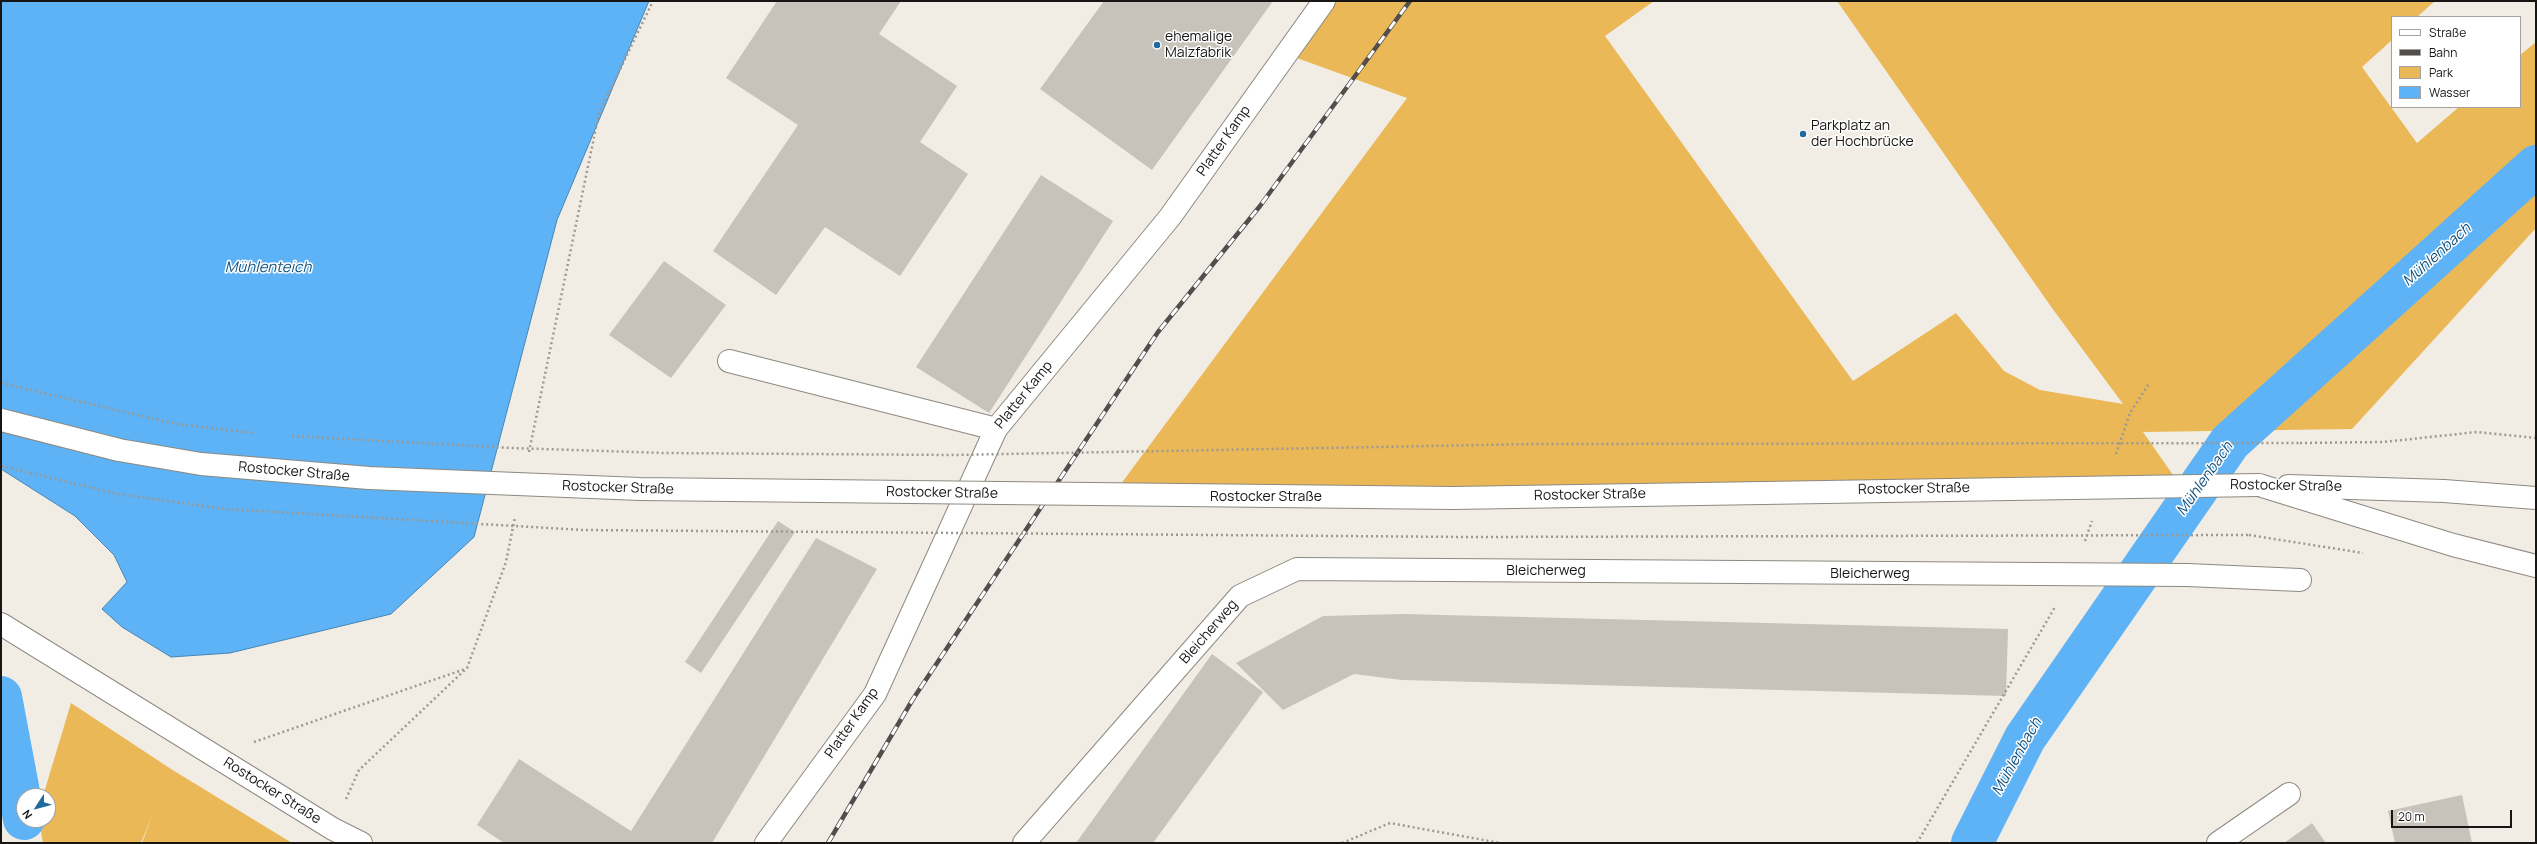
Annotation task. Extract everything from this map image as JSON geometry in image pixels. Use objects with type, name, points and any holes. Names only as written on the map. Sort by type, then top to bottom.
[{"type":"main road","name":"Platter Kamp","points":[[766,843],[875,694],[996,429],[1170,217],[1324,1]]},
{"type":"main road","points":[[729,361],[996,429]]},
{"type":"main road","name":"Rostocker Straße","points":[[1,420],[119,450],[200,464],[369,478],[640,489],[1453,498],[2259,485],[2444,491],[2536,498]]},
{"type":"main road","points":[[2259,485],[2453,545],[2536,566]]},
{"type":"main road","name":"Bleicherweg","points":[[1024,843],[1240,596],[1297,569],[2187,575],[2300,580]]},
{"type":"main road","name":"Rostocker Straße","points":[[1,624],[333,829],[361,843]]},
{"type":"main road","points":[[2218,843],[2289,794]]},
{"type":"path","points":[[528,454],[599,113],[653,1]]},
{"type":"path","points":[[2114,458],[2130,413],[2150,382]]},
{"type":"path","points":[[1,383],[176,424],[255,433]]},
{"type":"path","points":[[286,436],[512,448],[665,453],[952,455],[1534,444],[2383,442],[2477,432],[2536,438]]},
{"type":"path","points":[[359,770],[468,668],[506,562],[516,516]]},
{"type":"path","points":[[1918,843],[2073,575],[2094,516]]},
{"type":"path","points":[[233,767],[245,745],[468,668]]},
{"type":"path","points":[[1342,843],[1390,823],[1500,843]]},
{"type":"green space","points":[[1324,1],[1654,1],[1605,36],[1853,381],[1956,313],[2004,371],[2040,390],[2123,404],[2052,308],[1837,1],[2435,1],[2418,16],[2391,16],[2391,41],[2362,67],[2417,143],[2458,108],[2521,108],[2521,54],[2536,42],[2536,228],[2352,429],[2143,432],[2180,485],[1112,496],[1407,98],[1286,54]]},
{"type":"green space","points":[[71,703],[171,769],[292,843],[142,843],[153,813],[141,843],[43,843],[40,828],[56,828],[56,788],[45,788]]},
{"type":"water","name":"Mühlenteich","points":[[1,1],[649,1],[557,220],[474,537],[391,614],[230,653],[171,657],[122,627],[102,609],[127,582],[114,555],[75,516],[1,469]]},
{"type":"building","points":[[777,1],[901,1],[879,34],[957,86],[920,142],[968,174],[900,276],[825,227],[776,295],[713,251],[798,125],[726,78]]},
{"type":"building","name":"ehemalige Malzfabrik","points":[[1104,1],[1273,1],[1152,170],[1040,89]]},
{"type":"building","points":[[1041,175],[1113,221],[989,413],[916,367]]},
{"type":"building","points":[[664,261],[726,305],[671,378],[609,335]]},
{"type":"building","points":[[778,521],[795,532],[701,673],[685,662]]},
{"type":"building","points":[[816,538],[877,569],[712,843],[504,843],[477,825],[519,759],[631,831]]},
{"type":"building","points":[[1403,614],[2008,629],[2006,696],[1402,680],[1354,674],[1283,710],[1236,663],[1323,616]]},
{"type":"building","points":[[1212,654],[1263,692],[1153,843],[1076,843]]},
{"type":"building","points":[[2462,795],[2472,843],[2395,843],[2388,811]]},
{"type":"building","points":[[2312,823],[2326,843],[2284,843]]},
{"type":"waterway","name":"Mühlenbach","points":[[1972,843],[2025,738],[2230,442],[2536,166]]},
{"type":"waterway","points":[[1,697],[18,788]]},
{"type":"railway","points":[[828,843],[913,699],[1158,332],[1260,206],[1410,1]]},
{"type":"place","name":"ehemalige Malzfabrik","points":[[1157,45]]},
{"type":"place","name":"Parkplatz an der Hochbrücke","points":[[1803,134]]}]
